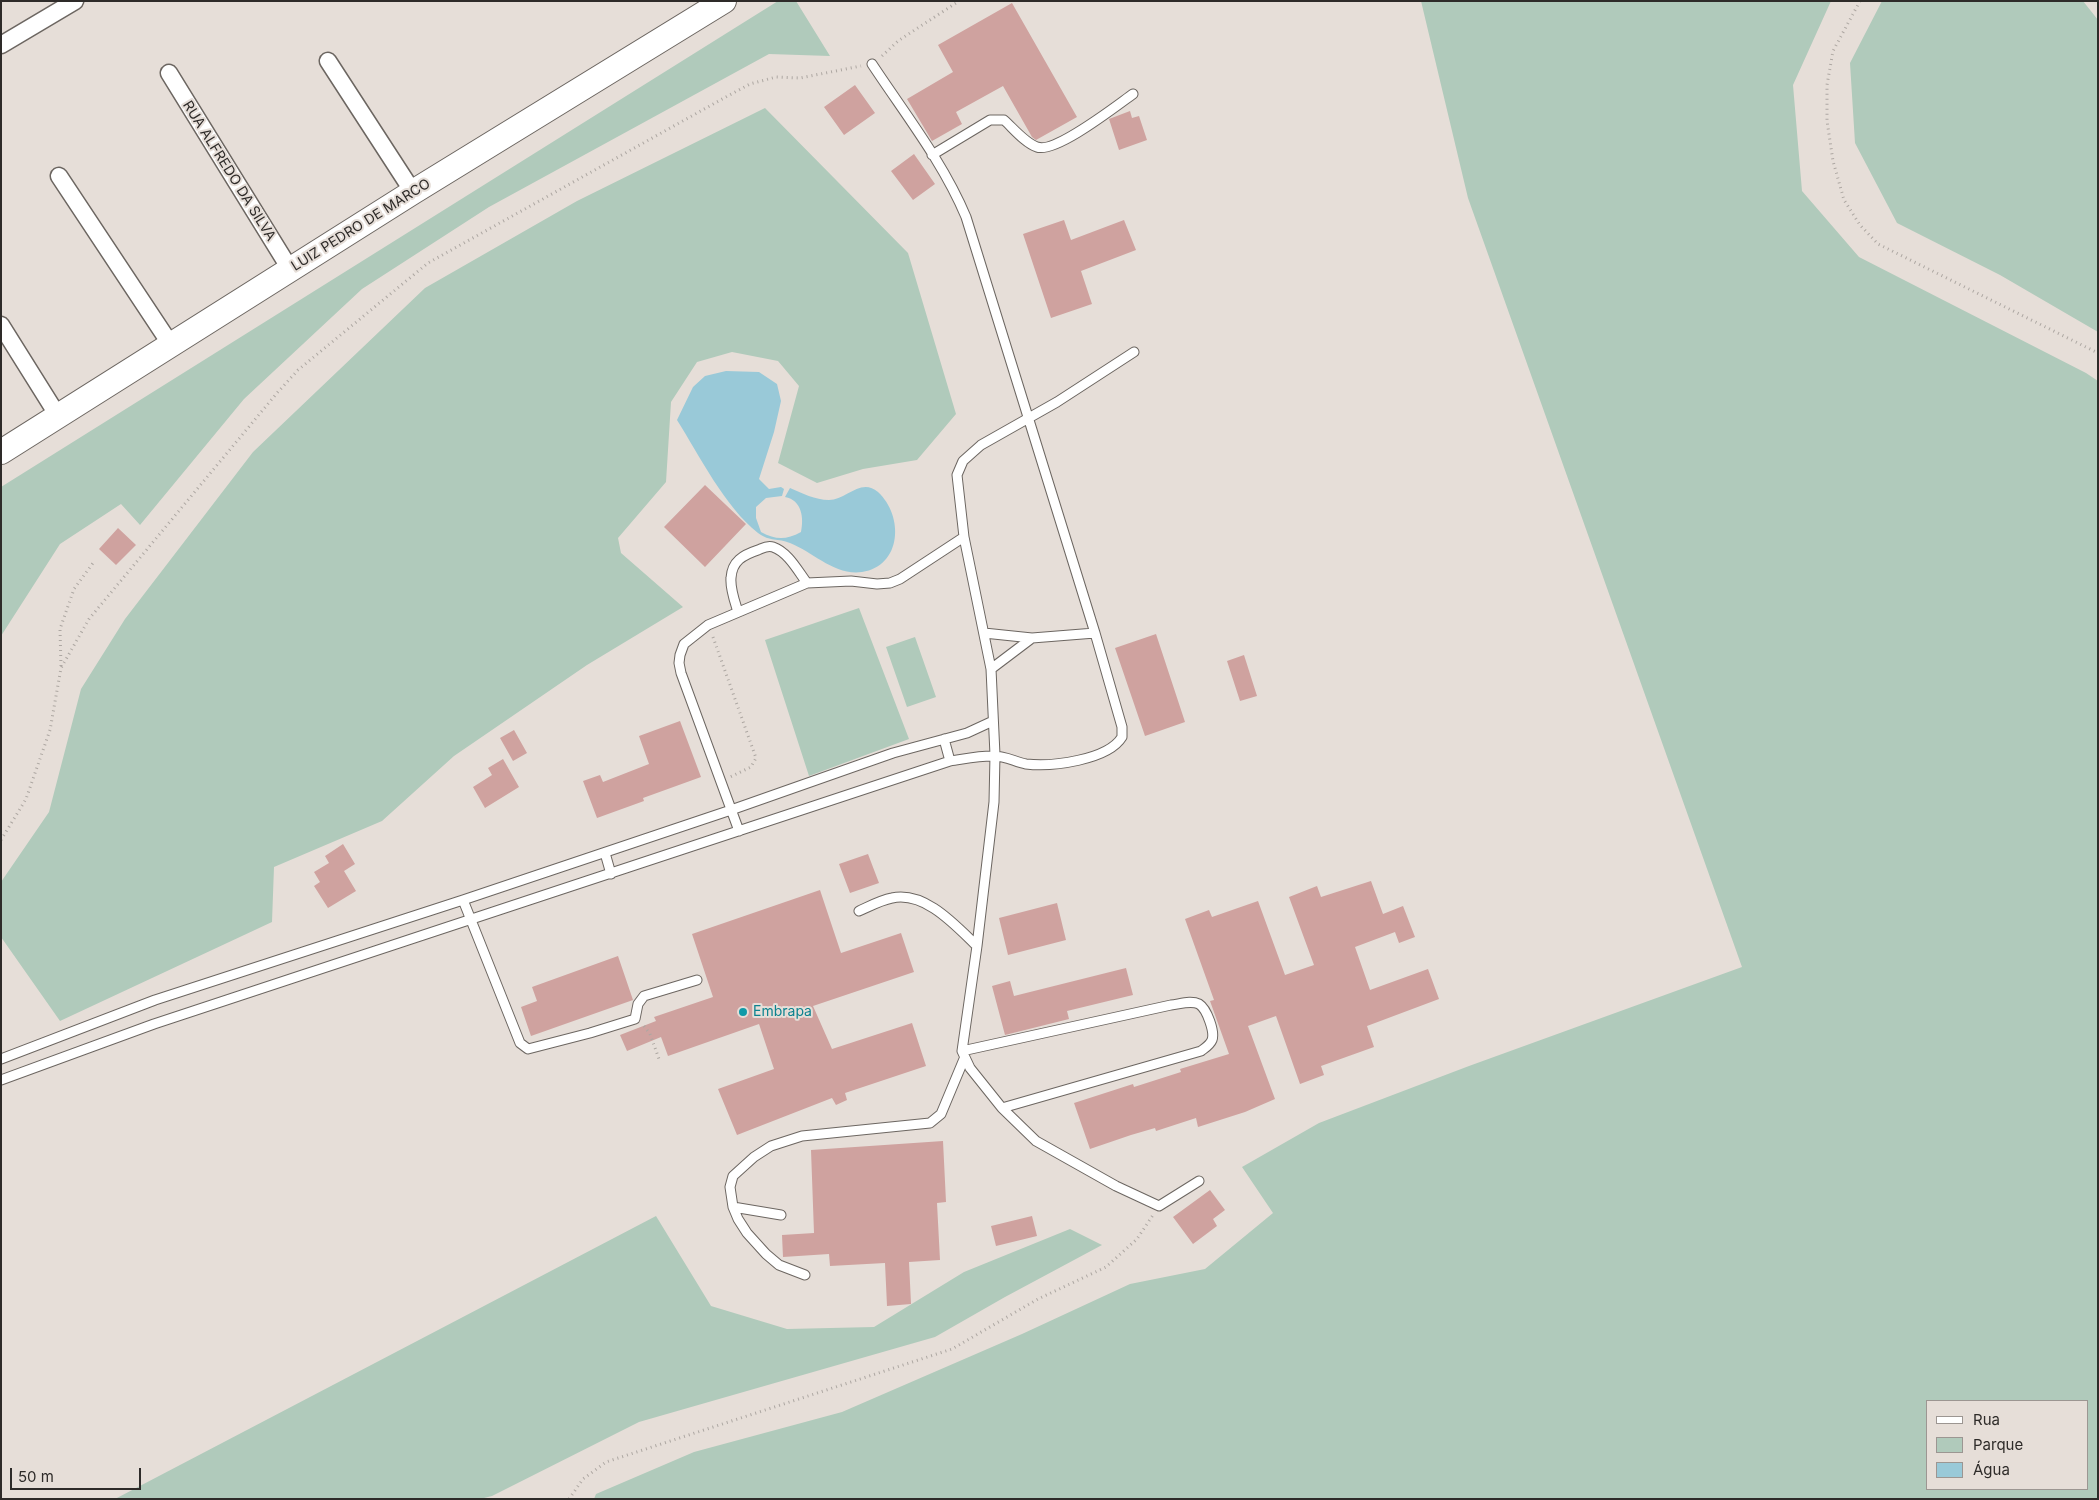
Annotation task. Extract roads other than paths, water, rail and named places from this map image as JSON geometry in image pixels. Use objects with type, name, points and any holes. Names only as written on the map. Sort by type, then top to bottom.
[{"type":"main road","name":"LUIZ PEDRO DE MARCO","points":[[3,446],[58,416],[412,192],[724,1]]},
{"type":"street","points":[[1,45],[75,1]]},
{"type":"street","points":[[328,61],[412,192]]},
{"type":"street","name":"RUA ALFREDO DA SILVA","points":[[169,73],[290,270]]},
{"type":"street","points":[[60,176],[171,345]]},
{"type":"street","points":[[1,325],[58,416]]},
{"type":"lane","points":[[1,1080],[154,1024],[472,921],[950,761],[995,756],[1026,764],[1045,765],[1073,762],[1114,747],[1118,743],[1122,736],[1122,727],[1095,633],[966,217],[956,193],[872,64]]},
{"type":"lane","points":[[932,155],[990,120],[998,118],[1004,120],[1036,147],[1055,146],[1094,122],[1133,94]]},
{"type":"lane","points":[[806,1275],[779,1265],[747,1233],[733,1207],[730,1187],[733,1176],[754,1157],[771,1146],[802,1136],[930,1123],[941,1114],[963,1055],[994,802],[995,756],[991,669],[964,537],[957,475],[963,461],[981,445],[1057,402],[1134,352]]},
{"type":"lane","points":[[739,831],[679,663],[684,644],[708,625],[807,584],[851,581],[877,584],[890,583],[900,579],[964,537]]},
{"type":"lane","points":[[738,612],[731,579],[734,564],[741,556],[766,546],[772,547],[780,551],[796,567],[807,584]]},
{"type":"lane","points":[[984,633],[1032,638],[1095,633]]},
{"type":"lane","points":[[991,669],[1032,638]]},
{"type":"lane","points":[[1,1059],[156,1000],[605,853],[893,753],[979,728],[993,721]]},
{"type":"lane","points":[[944,739],[950,761]]},
{"type":"lane","points":[[605,853],[612,874]]},
{"type":"lane","points":[[859,911],[891,898],[906,896],[920,901],[946,918],[977,946]]},
{"type":"lane","points":[[464,900],[520,1044],[524,1048],[528,1049],[590,1033],[635,1019],[638,1004],[644,996],[697,980]]},
{"type":"lane","points":[[963,1055],[1190,1002],[1197,1003],[1203,1007],[1214,1034],[1211,1043],[1201,1051],[1002,1108]]},
{"type":"lane","points":[[963,1055],[1002,1108],[1036,1141],[1116,1186],[1159,1206],[1199,1181]]},
{"type":"lane","points":[[733,1207],[781,1214]]},
{"type":"water","points":[[726,371],[759,372],[777,384],[781,401],[774,432],[759,479],[769,489],[781,487],[784,489],[782,496],[766,498],[756,507],[756,518],[761,532],[781,538],[801,532],[801,510],[795,502],[785,497],[790,488],[814,498],[829,500],[841,497],[860,488],[872,488],[886,502],[895,526],[895,539],[891,550],[885,560],[875,568],[862,572],[843,570],[833,567],[790,543],[762,536],[746,522],[724,495],[677,420],[693,387],[705,376]]},
{"type":"place","name":"Embrapa","points":[[743,1012]]}]
